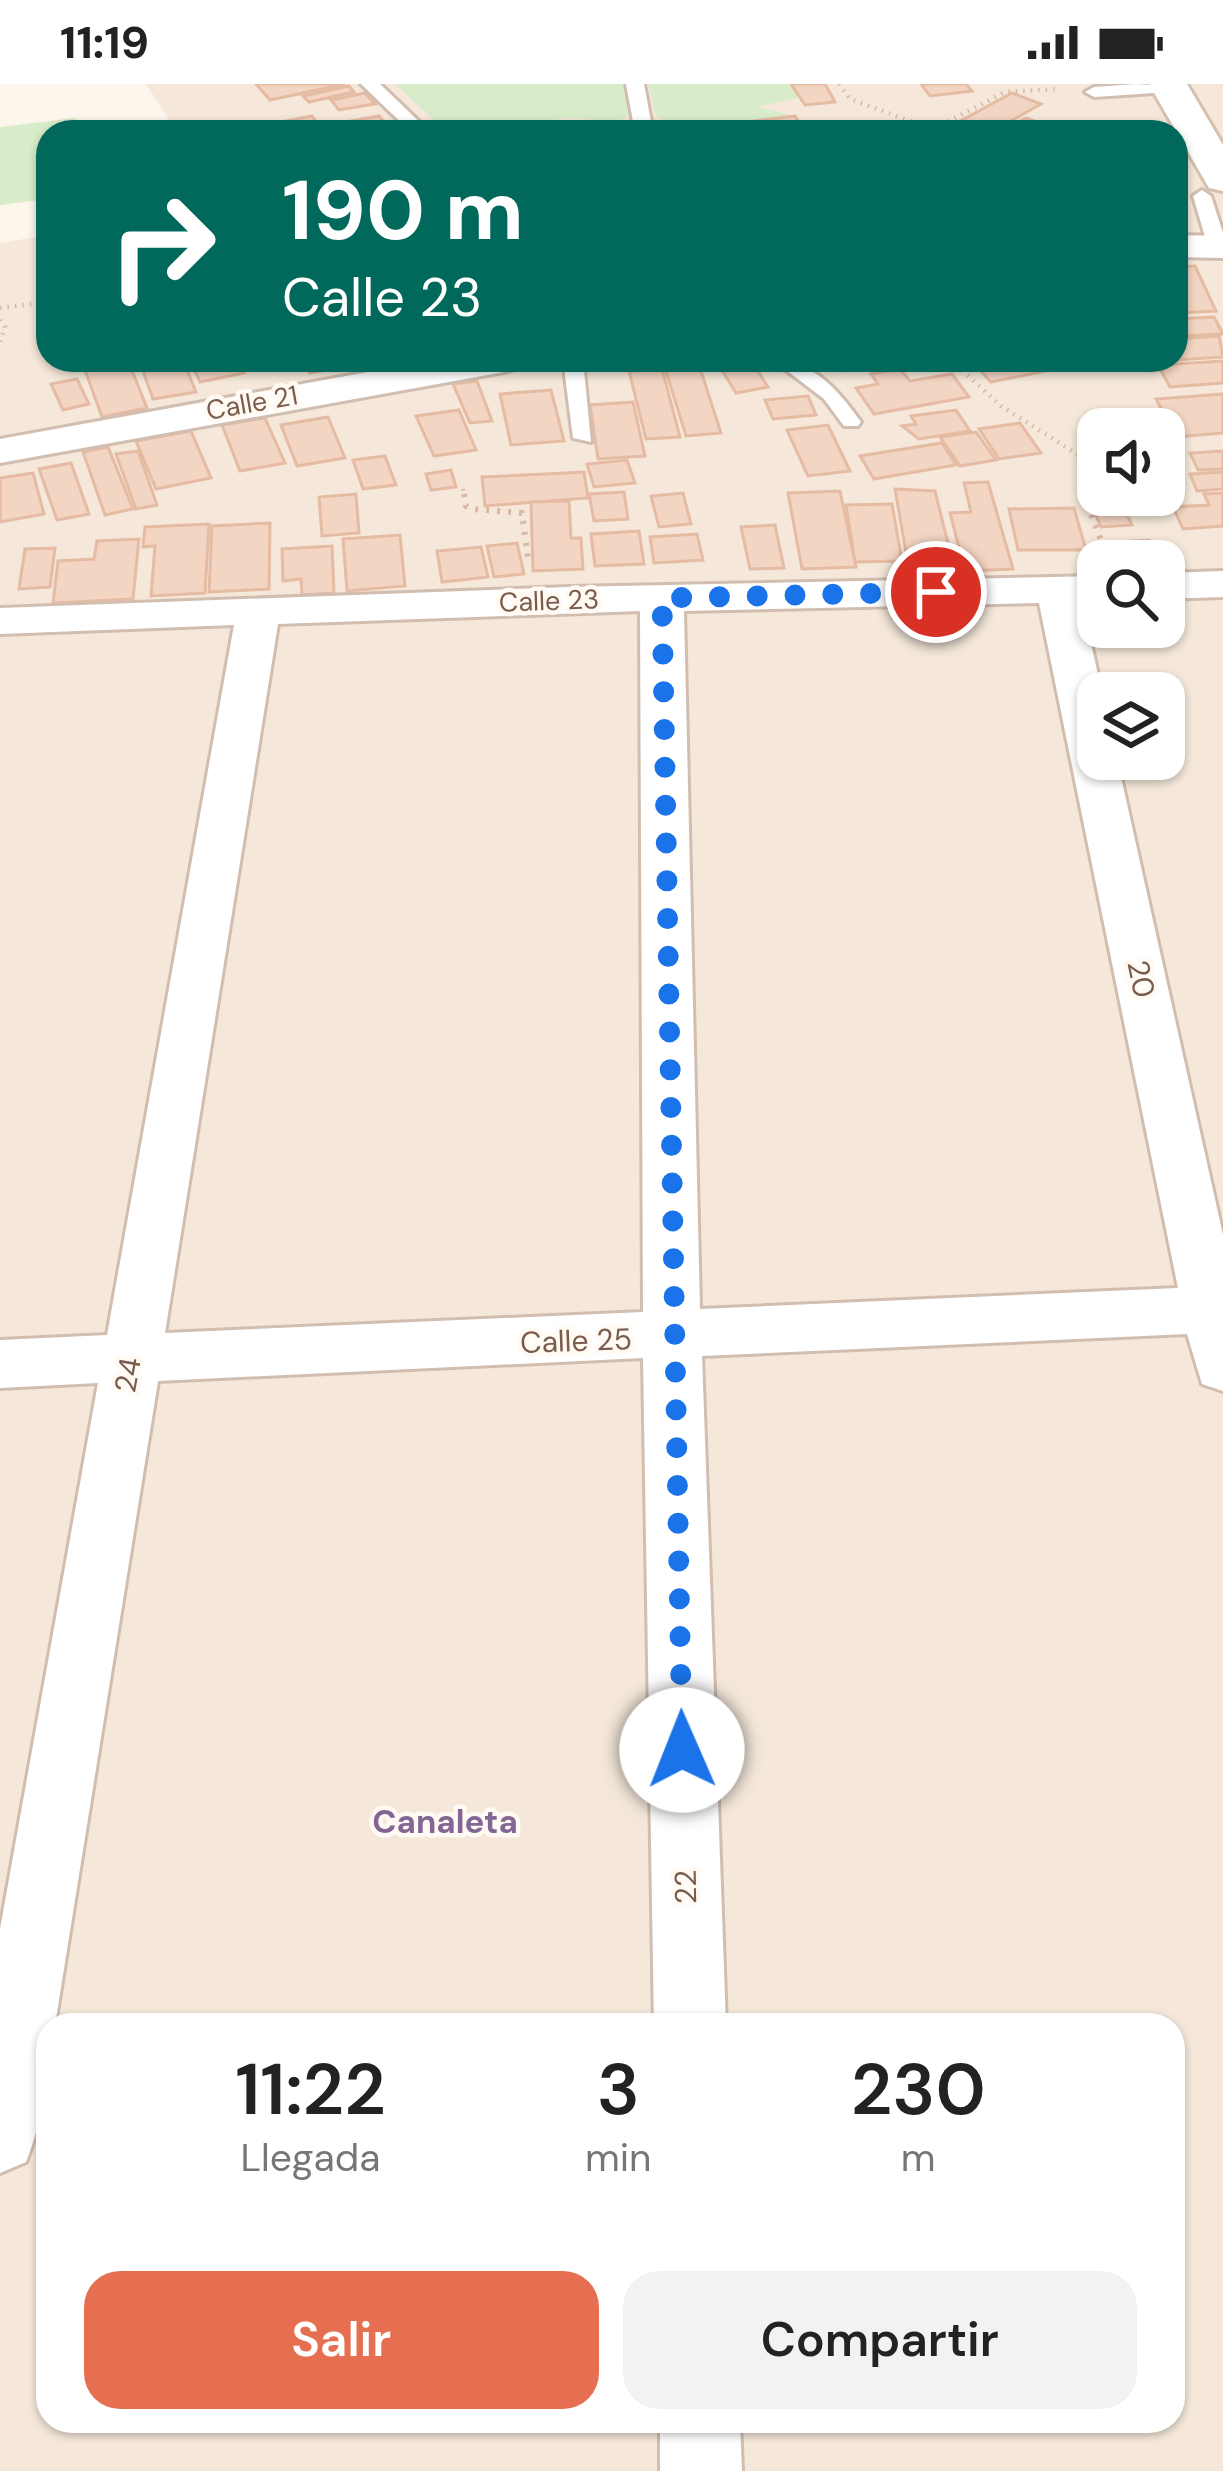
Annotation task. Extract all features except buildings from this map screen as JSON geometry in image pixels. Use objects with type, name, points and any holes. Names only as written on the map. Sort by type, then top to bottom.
[{"type":"street","points":[[1155,86],[1174,120]]},
{"type":"street","points":[[1188,145],[1212,188]]},
{"type":"street","points":[[1188,246],[1220,247]]},
{"type":"street","name":"Calle 21","points":[[0,451],[262,400],[446,372]]},
{"type":"street","points":[[1185,585],[1223,584]]},
{"type":"street","name":"Calle 23","points":[[0,622],[544,601],[1077,590]]},
{"type":"street","name":"22","points":[[662,598],[672,1337],[690,2013]]},
{"type":"street","name":"24","points":[[0,2136],[258,614]]},
{"type":"street","name":"20","points":[[1089,648],[1218,1309],[1223,1367]]},
{"type":"street","name":"Calle 25","points":[[0,1364],[1218,1309]]},
{"type":"street","points":[[700,2433],[701,2471]]},
{"type":"lane","points":[[370,84],[408,120]]},
{"type":"lane","points":[[635,84],[642,120]]},
{"type":"lane","points":[[1086,90],[1155,86]]},
{"type":"lane","points":[[1212,188],[1220,247]]},
{"type":"lane","points":[[575,372],[584,438]]},
{"type":"lane","points":[[799,372],[831,395],[851,422]]},
{"type":"path","points":[[839,84],[850,100],[902,120]]},
{"type":"path","points":[[951,120],[1005,92],[1086,90]]},
{"type":"path","points":[[0,308],[36,304]]},
{"type":"path","points":[[0,320],[5,327],[0,343]]},
{"type":"path","points":[[964,372],[1010,413],[1078,454],[1092,482],[1088,504],[1101,540]]},
{"type":"path","points":[[464,489],[466,506],[473,509],[523,513],[529,571],[542,578],[544,601]]},
{"type":"shaded area","points":[[146,84],[1223,84],[1223,2471],[0,2471],[0,243],[36,237],[36,372],[1188,372],[1188,120],[169,120]]},
{"type":"green space","points":[[396,84],[623,84],[630,114],[618,120],[434,120]]},
{"type":"green space","points":[[648,84],[791,84],[800,97],[757,107],[795,116],[663,120],[656,116]]},
{"type":"green space","points":[[36,123],[36,200],[0,205],[0,127]]},
{"type":"district","name":"Canaleta","points":[[445,1821]]},
{"type":"route","points":[[682,1750],[662,598],[936,592]]}]
